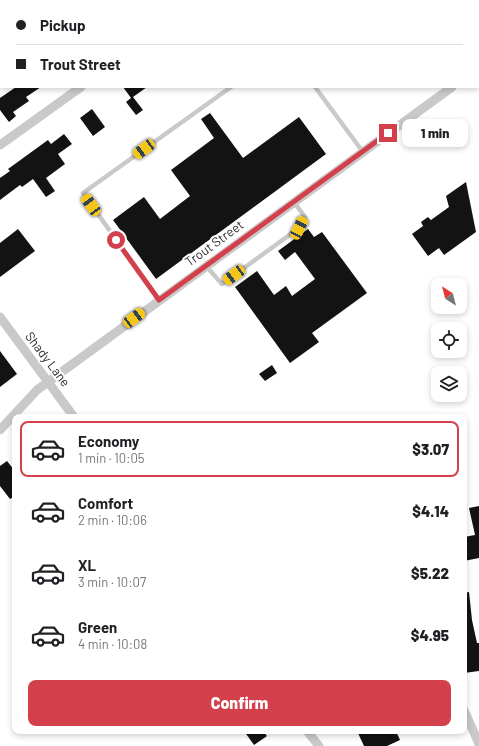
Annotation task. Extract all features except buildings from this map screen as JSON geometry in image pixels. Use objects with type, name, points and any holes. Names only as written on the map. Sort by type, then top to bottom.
[{"type":"street","points":[[0,146],[80,88]]},
{"type":"street","name":"Trout Street","points":[[14,414],[28,398],[48,382],[451,88]]},
{"type":"street","name":"Shady Lane","points":[[0,318],[72,414]]},
{"type":"street","name":"Trout Street","points":[[0,430],[12,416]]},
{"type":"street","points":[[467,717],[479,744]]},
{"type":"street","points":[[309,734],[318,746]]},
{"type":"lane","points":[[159,300],[83,193],[229,88]]},
{"type":"lane","points":[[316,88],[363,152]]},
{"type":"lane","points":[[206,266],[222,284],[299,228],[304,217],[294,202]]},
{"type":"route","points":[[116,240],[159,300],[388,133]]}]
